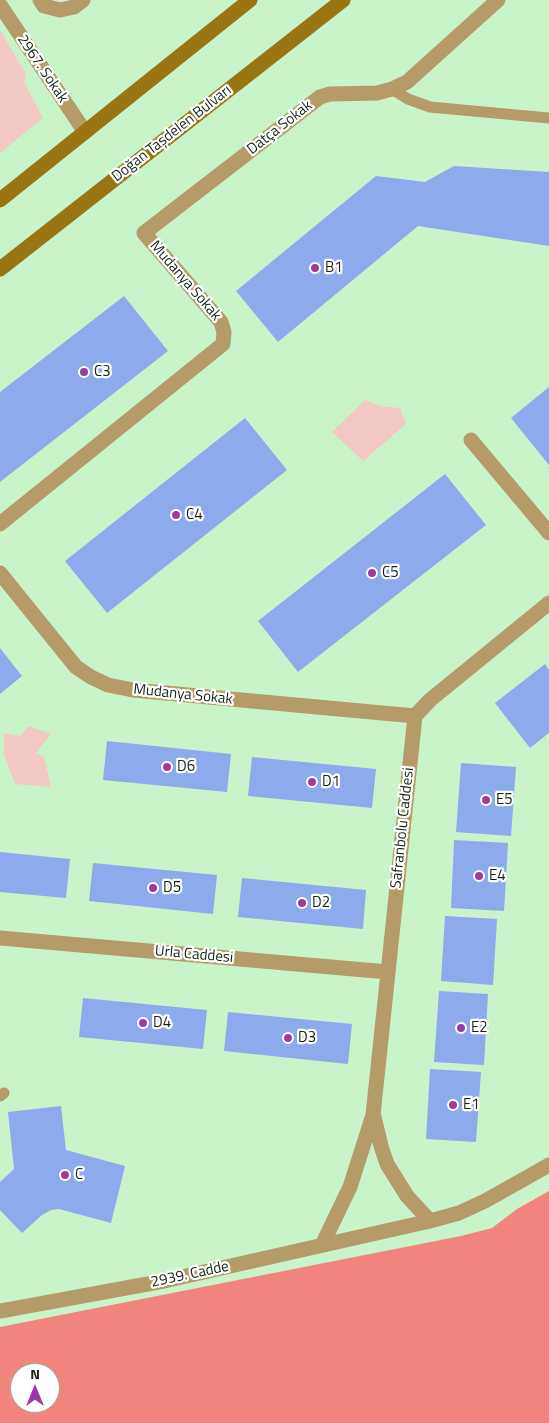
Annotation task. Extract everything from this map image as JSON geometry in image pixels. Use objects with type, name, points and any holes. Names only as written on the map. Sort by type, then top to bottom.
[{"type":"main road","points":[[0,200],[250,0]]},
{"type":"main road","name":"Doğan Taşdelen Bulvarı","points":[[0,269],[343,0]]},
{"type":"street","points":[[40,0],[44,6],[60,10],[74,7],[83,0]]},
{"type":"street","name":"Datça Sokak","points":[[144,233],[320,98],[330,94],[377,93],[407,82],[498,0]]},
{"type":"street","name":"2967. Sokak","points":[[0,5],[84,132]]},
{"type":"street","name":"Mudanya Sokak","points":[[0,524],[223,344],[225,335],[221,322],[144,233]]},
{"type":"street","points":[[471,440],[549,533]]},
{"type":"street","name":"Mudanya Sokak","points":[[0,573],[76,667],[108,685],[143,691],[415,716]]},
{"type":"street","points":[[415,716],[430,700],[549,603]]},
{"type":"street","name":"Safranbolu Caddesi","points":[[322,1245],[350,1187],[373,1115],[415,716]]},
{"type":"street","name":"Urla Caddesi","points":[[0,938],[388,972]]},
{"type":"street","name":"Safranbolu Caddesi","points":[[373,1115],[381,1146],[392,1172],[407,1196],[430,1221]]},
{"type":"street","name":"2939. Cadde","points":[[0,1311],[155,1282],[430,1221],[459,1213],[485,1202],[549,1165]]},
{"type":"lane","points":[[392,89],[413,102],[434,108],[549,118]]},
{"type":"shaded area","points":[[0,30],[26,74],[24,82],[43,118],[0,153]]},
{"type":"shaded area","points":[[365,400],[380,406],[400,408],[406,424],[363,461],[332,432]]},
{"type":"shaded area","points":[[29,726],[51,734],[36,753],[44,757],[51,787],[15,784],[4,754],[4,733],[20,736]]},
{"type":"shaded area","points":[[549,1191],[549,1423],[0,1423],[0,1327],[461,1236],[492,1228],[517,1209]]},
{"type":"building","name":"B1","points":[[454,166],[549,172],[549,246],[418,226],[278,342],[236,291],[376,176],[425,182]]},
{"type":"building","name":"C3","points":[[124,296],[168,351],[0,482],[0,392]]},
{"type":"building","points":[[549,387],[549,465],[511,418]]},
{"type":"building","name":"C4","points":[[245,418],[287,470],[107,613],[65,561]]},
{"type":"building","name":"C5","points":[[445,474],[486,525],[298,672],[258,621]]},
{"type":"building","points":[[0,648],[22,676],[0,694]]},
{"type":"building","points":[[545,664],[549,670],[549,733],[530,748],[495,703]]},
{"type":"building","name":"D6","points":[[107,741],[231,754],[227,792],[103,780]]},
{"type":"building","name":"D1","points":[[252,757],[376,769],[372,808],[248,796]]},
{"type":"building","name":"E5","points":[[461,763],[516,767],[511,836],[456,832]]},
{"type":"building","name":"E4","points":[[454,840],[508,843],[504,911],[451,908]]},
{"type":"building","points":[[0,852],[70,859],[66,898],[0,892]]},
{"type":"building","name":"D5","points":[[93,863],[217,875],[213,914],[89,901]]},
{"type":"building","name":"D2","points":[[242,878],[366,890],[363,929],[238,917]]},
{"type":"building","points":[[445,916],[497,919],[493,985],[441,981]]},
{"type":"building","name":"E2","points":[[439,991],[488,994],[484,1065],[434,1062]]},
{"type":"building","name":"D4","points":[[83,998],[207,1010],[203,1049],[79,1037]]},
{"type":"building","name":"D3","points":[[228,1012],[352,1024],[348,1064],[224,1051]]},
{"type":"building","name":"E1","points":[[430,1069],[481,1072],[476,1142],[426,1139]]},
{"type":"building","name":"C","points":[[61,1106],[66,1150],[125,1166],[111,1223],[59,1209],[51,1210],[42,1215],[22,1233],[0,1210],[0,1182],[14,1169],[8,1112]]},
{"type":"place","name":"B1","points":[[315,268]]},
{"type":"place","name":"C3","points":[[84,372]]},
{"type":"place","name":"C4","points":[[176,515]]},
{"type":"place","name":"C5","points":[[372,573]]},
{"type":"place","name":"D6","points":[[167,767]]},
{"type":"place","name":"D1","points":[[312,782]]},
{"type":"place","name":"E5","points":[[486,800]]},
{"type":"place","name":"E4","points":[[479,876]]},
{"type":"place","name":"D5","points":[[153,888]]},
{"type":"place","name":"D2","points":[[302,903]]},
{"type":"place","name":"D4","points":[[143,1023]]},
{"type":"place","name":"E2","points":[[461,1028]]},
{"type":"place","name":"D3","points":[[288,1038]]},
{"type":"place","name":"E1","points":[[453,1105]]},
{"type":"place","name":"C","points":[[65,1175]]}]
